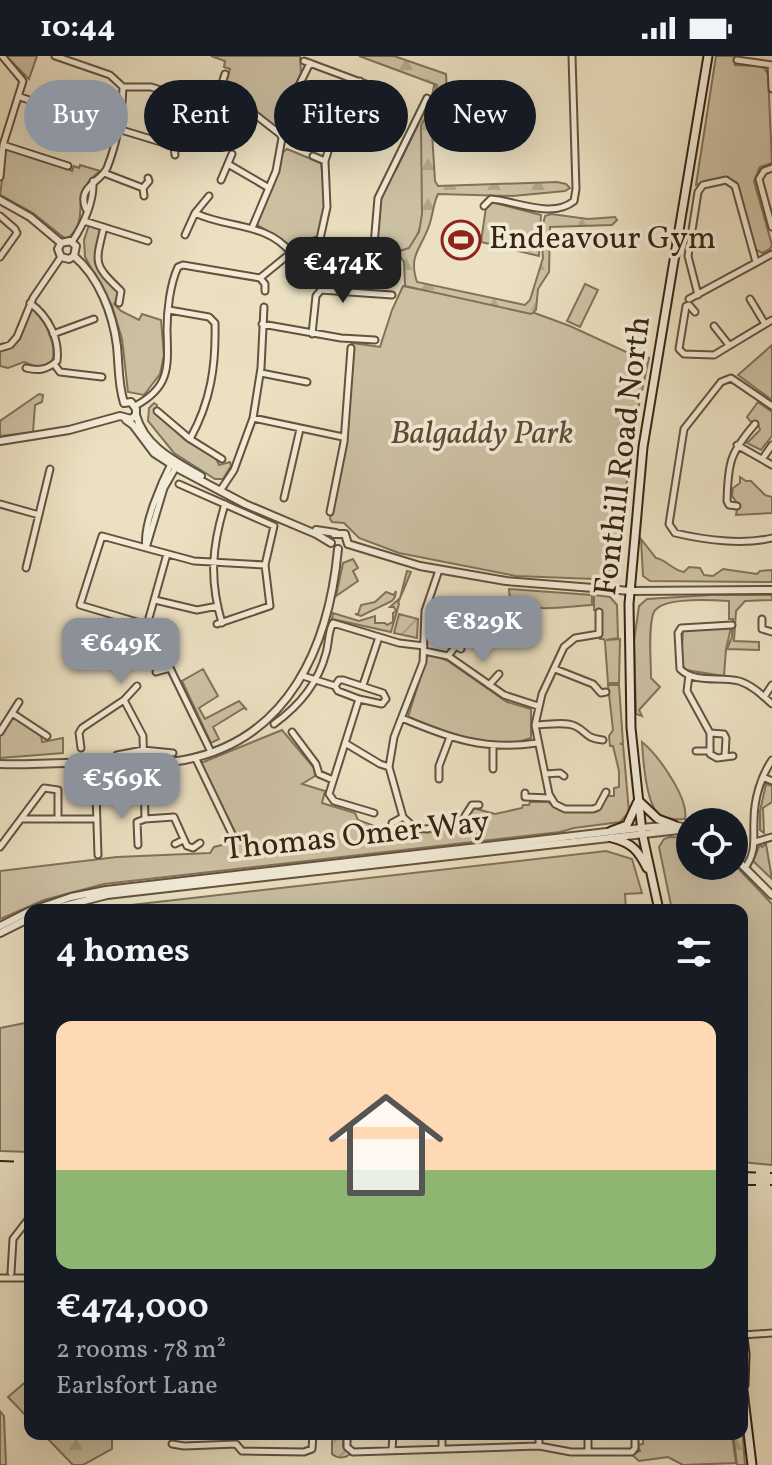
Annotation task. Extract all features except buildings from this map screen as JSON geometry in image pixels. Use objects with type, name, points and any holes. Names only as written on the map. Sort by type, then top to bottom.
[{"type":"main road","name":"Fonthill Road North","points":[[658,904],[642,831],[629,684],[635,520],[643,447],[708,56]]},
{"type":"main road","points":[[612,835],[633,817],[638,799],[658,819],[674,825]]},
{"type":"main road","points":[[612,835],[638,850],[653,881]]},
{"type":"main road","points":[[748,1429],[752,1465]]},
{"type":"street","points":[[0,177],[3,145],[23,81],[2,56]]},
{"type":"street","points":[[55,56],[110,75],[115,80]]},
{"type":"street","points":[[484,206],[491,199],[536,208],[566,206],[574,201],[572,56]]},
{"type":"street","points":[[737,60],[771,65],[772,89]]},
{"type":"street","points":[[299,80],[307,62],[357,80]]},
{"type":"street","points":[[128,87],[151,87],[211,106],[216,102],[225,74]]},
{"type":"street","points":[[20,97],[24,98]]},
{"type":"street","points":[[374,245],[378,198],[424,104]]},
{"type":"street","points":[[252,228],[285,146],[280,134],[258,117]]},
{"type":"street","points":[[3,145],[68,166]]},
{"type":"street","points":[[72,242],[84,221],[94,191],[93,181],[104,173],[111,152]]},
{"type":"street","points":[[320,239],[327,207],[325,161],[328,152]]},
{"type":"street","points":[[221,180],[232,154]]},
{"type":"street","points":[[313,156],[325,161]]},
{"type":"street","points":[[228,164],[269,188]]},
{"type":"street","points":[[772,168],[764,171],[759,179],[772,227]]},
{"type":"street","points":[[104,173],[143,188]]},
{"type":"street","points":[[144,196],[143,188],[148,178]]},
{"type":"street","points":[[698,295],[688,256],[698,192],[703,185],[726,180],[735,186],[756,262]]},
{"type":"street","points":[[185,235],[195,213],[209,196]]},
{"type":"street","points":[[0,200],[38,223],[61,243],[72,242]]},
{"type":"street","points":[[195,213],[207,219],[252,228],[281,240],[291,253]]},
{"type":"street","points":[[0,216],[17,233],[0,257]]},
{"type":"street","points":[[84,221],[148,241]]},
{"type":"street","points":[[104,227],[97,262],[102,272],[121,291],[119,303]]},
{"type":"street","points":[[260,278],[291,253],[320,239],[392,246]]},
{"type":"street","points":[[61,257],[69,259],[74,256],[76,249],[72,242]]},
{"type":"street","points":[[61,243],[58,249],[61,257]]},
{"type":"street","points":[[689,299],[772,254]]},
{"type":"street","points":[[74,256],[95,282],[107,307],[114,332],[118,384],[124,403]]},
{"type":"street","points":[[0,348],[10,345],[17,337],[30,303],[61,257]]},
{"type":"street","points":[[135,406],[151,397],[162,385],[167,372],[169,310],[176,270],[183,265],[260,278],[265,284],[265,291]]},
{"type":"street","points":[[312,334],[316,296],[321,290],[392,295]]},
{"type":"street","points":[[750,299],[765,324]]},
{"type":"street","points":[[26,368],[40,371],[57,361],[58,353],[43,315],[30,303]]},
{"type":"street","points":[[695,312],[689,305],[686,306],[681,352],[710,356],[772,320]]},
{"type":"street","points":[[221,490],[234,470],[253,418],[261,373],[264,307]]},
{"type":"street","points":[[169,310],[209,317],[215,323],[212,388],[190,439]]},
{"type":"street","points":[[53,334],[94,319]]},
{"type":"street","points":[[262,324],[312,334],[375,340]]},
{"type":"street","points":[[714,326],[729,345]]},
{"type":"street","points":[[330,512],[343,437],[351,348]]},
{"type":"street","points":[[54,364],[60,372],[102,377]]},
{"type":"street","points":[[261,373],[307,382]]},
{"type":"street","points":[[772,406],[731,378],[721,382],[684,429],[669,524],[675,533],[693,536],[757,541],[772,538]]},
{"type":"street","points":[[173,464],[153,445],[140,426],[135,406],[131,402],[124,403],[119,409],[123,418],[133,425],[154,453],[173,464],[221,490],[316,534],[338,549],[348,544]]},
{"type":"street","points":[[157,411],[190,439],[222,459]]},
{"type":"street","points":[[0,441],[136,415]]},
{"type":"street","points":[[253,418],[343,437]]},
{"type":"street","points":[[737,506],[729,505],[727,501],[729,463],[737,445],[755,424]]},
{"type":"street","points":[[284,498],[300,429]]},
{"type":"street","points":[[737,445],[772,465]]},
{"type":"street","points":[[763,458],[772,445]]},
{"type":"street","points":[[146,548],[173,464]]},
{"type":"street","points":[[26,568],[50,469]]},
{"type":"street","points":[[179,484],[225,504],[274,526],[265,565],[270,606],[219,623],[212,563],[225,504]]},
{"type":"street","points":[[221,490],[311,529],[345,534],[348,544]]},
{"type":"street","points":[[0,504],[39,515]]},
{"type":"street","points":[[331,543],[336,533]]},
{"type":"street","points":[[167,554],[147,625],[80,605],[101,537],[212,563],[265,565]]},
{"type":"street","points":[[348,544],[399,561],[506,581],[631,591],[772,590]]},
{"type":"street","points":[[0,764],[143,763],[195,757],[243,737],[266,721],[291,695],[303,676],[321,635],[338,549]]},
{"type":"street","points":[[439,570],[425,610],[420,673],[392,743],[389,767],[403,817],[415,828],[427,829],[456,823],[463,819],[470,807],[479,805]]},
{"type":"street","points":[[155,600],[203,610],[218,606]]},
{"type":"street","points":[[599,612],[599,634],[579,637],[568,643],[538,706],[535,725],[550,798],[558,807],[593,809],[598,807],[606,792]]},
{"type":"street","points":[[762,619],[762,629],[772,632]]},
{"type":"street","points":[[274,724],[282,722],[316,681],[327,650],[331,625],[335,622],[448,656],[511,699],[538,706]]},
{"type":"street","points":[[732,625],[681,628],[678,633],[680,669],[689,675],[737,680],[772,704]]},
{"type":"street","points":[[363,685],[379,637]]},
{"type":"street","points":[[448,656],[456,646],[461,649]]},
{"type":"street","points":[[156,672],[170,668],[211,752]]},
{"type":"street","points":[[555,669],[593,684],[601,693],[606,692]]},
{"type":"street","points":[[489,685],[499,674]]},
{"type":"street","points":[[689,675],[687,691],[710,733],[712,757],[733,756]]},
{"type":"street","points":[[303,676],[335,686],[338,691],[359,699],[378,704],[386,699],[383,693],[363,685],[341,680],[335,686]]},
{"type":"street","points":[[764,697],[772,685]]},
{"type":"street","points":[[81,748],[79,733],[82,728],[124,700],[137,686]]},
{"type":"street","points":[[359,699],[329,794],[332,799],[361,813],[374,813]]},
{"type":"street","points":[[124,700],[141,729],[145,819]]},
{"type":"street","points":[[0,732],[19,702]]},
{"type":"street","points":[[12,713],[47,736]]},
{"type":"street","points":[[402,718],[463,742],[493,746],[537,743]]},
{"type":"street","points":[[535,725],[573,725],[585,736],[603,740]]},
{"type":"street","points":[[292,732],[316,764],[319,774],[333,780]]},
{"type":"street","points":[[710,733],[727,733],[725,756]]},
{"type":"street","points":[[439,779],[439,766],[450,737]]},
{"type":"street","points":[[345,743],[389,767]]},
{"type":"street","points":[[493,746],[493,769]]},
{"type":"street","points":[[117,759],[117,755],[143,750],[173,753]]},
{"type":"street","points":[[696,751],[710,751]]},
{"type":"street","points":[[195,757],[232,834]]},
{"type":"street","points":[[748,864],[753,856],[755,842],[753,818],[763,777],[772,760]]},
{"type":"street","points":[[95,763],[98,855]]},
{"type":"street","points":[[121,774],[168,773]]},
{"type":"street","points":[[545,774],[560,773],[564,776]]},
{"type":"street","points":[[763,777],[772,781]]},
{"type":"street","points":[[0,847],[44,788],[58,790],[58,819]]},
{"type":"street","points":[[525,793],[525,797],[530,799],[550,798]]},
{"type":"street","points":[[138,845],[137,822],[174,817],[187,846],[193,848],[200,843]]},
{"type":"street","points":[[389,826],[403,817]]},
{"type":"street","points":[[20,819],[97,819]]},
{"type":"street","points":[[642,831],[674,825]]},
{"type":"street","points":[[642,831],[676,830]]},
{"type":"street","name":"Thomas Omer Way","points":[[72,904],[107,895],[642,831]]},
{"type":"street","name":"Thomas Omer Way","points":[[52,904],[106,890],[612,835]]},
{"type":"street","points":[[755,842],[772,837]]},
{"type":"street","points":[[175,844],[183,840]]},
{"type":"street","points":[[748,871],[772,895]]},
{"type":"street","name":"Thomas Omer Way","points":[[0,926],[24,915]]},
{"type":"street","points":[[0,933],[24,921]]},
{"type":"street","points":[[11,1273],[13,1239],[24,1225]]},
{"type":"street","points":[[0,1278],[24,1278]]},
{"type":"street","points":[[748,1333],[772,1333]]},
{"type":"street","points":[[172,1444],[184,1446],[236,1441],[239,1450],[249,1452],[309,1451],[314,1446],[314,1440]]},
{"type":"street","points":[[348,1440],[349,1450],[539,1446],[588,1452],[634,1450],[635,1440]]},
{"type":"street","points":[[392,1450],[393,1440]]},
{"type":"street","points":[[442,1440],[442,1449]]},
{"type":"street","points":[[539,1440],[539,1446]]},
{"type":"street","points":[[588,1440],[588,1452]]},
{"type":"green space","points":[[6,56],[37,56],[29,79]]},
{"type":"green space","points":[[211,56],[300,56],[301,73],[298,80],[274,80],[274,127],[258,114],[258,80],[227,80],[230,69],[224,67],[225,61]]},
{"type":"green space","points":[[359,56],[394,56],[446,74],[446,80],[424,80]]},
{"type":"green space","points":[[716,56],[734,56],[735,65],[763,66],[768,74],[772,163],[760,167],[754,181],[772,245],[762,253],[754,248],[736,182],[724,178],[696,185]]},
{"type":"green space","points":[[424,112],[424,152],[427,152],[425,206],[409,251],[394,250],[393,244],[380,244],[377,240],[382,191],[405,152],[408,152],[408,145]]},
{"type":"green space","points":[[424,120],[424,152],[433,152],[438,186],[557,182],[570,188],[513,196],[438,194],[415,258],[417,282],[525,305],[530,300],[543,258],[541,233],[545,216],[615,217],[617,220],[612,225],[550,227],[549,272],[538,289],[536,310],[531,314],[405,286],[404,262],[397,252],[409,248],[419,232],[422,214],[421,126]]},
{"type":"green space","points":[[6,149],[72,171],[74,166],[79,168],[80,165],[100,171],[84,190],[79,223],[67,239],[33,213],[0,195]]},
{"type":"green space","points":[[283,152],[294,152],[321,163],[324,213],[323,224],[316,238],[293,247],[256,224]]},
{"type":"green space","points":[[491,202],[541,215],[539,256],[481,242],[486,207]]},
{"type":"green space","points":[[89,225],[100,229],[96,264],[118,291],[119,297],[114,304],[139,320],[142,314],[161,320],[164,355],[160,374],[144,395],[128,392],[122,339],[112,306],[85,257],[84,240]]},
{"type":"green space","points":[[585,284],[598,290],[580,327],[567,321]]},
{"type":"green space","name":"Balgaddy Park","points":[[403,286],[529,311],[637,357],[649,358],[632,437],[617,566],[595,579],[516,576],[399,553],[359,538],[344,523],[332,522],[330,519],[346,440],[352,343],[380,347]]},
{"type":"green space","points":[[34,308],[47,328],[53,359],[48,365],[24,362],[8,368],[0,366],[0,351],[16,339],[29,309]]},
{"type":"green space","points":[[772,345],[772,400],[738,375]]},
{"type":"green space","points":[[39,394],[43,395],[42,402],[35,405],[33,432],[0,436],[0,421]]},
{"type":"green space","points":[[758,402],[772,412],[772,436],[761,450],[747,443],[760,430],[758,424],[747,417]]},
{"type":"green space","points":[[154,403],[157,405],[156,412],[185,440],[216,458],[219,465],[230,462],[231,466],[223,479],[215,479],[174,453],[148,421],[149,408]]},
{"type":"green space","points":[[740,477],[751,481],[765,495],[772,497],[772,513],[736,515],[738,504],[732,496]]},
{"type":"green space","points":[[641,539],[656,558],[680,571],[684,572],[689,567],[700,568],[704,575],[713,576],[723,569],[757,574],[772,570],[772,582],[650,581],[643,576]]},
{"type":"green space","points":[[353,559],[358,568],[353,571],[358,581],[336,596],[343,563]]},
{"type":"green space","points":[[407,571],[411,572],[398,603],[391,632],[332,619],[333,613],[359,621],[375,616],[375,623],[387,625],[393,622],[396,611],[390,607],[400,598]]},
{"type":"green space","points":[[509,589],[592,595],[592,605],[529,607],[510,600]]},
{"type":"green space","points":[[396,591],[392,601],[361,616],[355,614],[358,614],[361,605],[375,602],[386,592],[394,595]]},
{"type":"green space","points":[[594,595],[610,597],[617,605],[618,638],[606,640],[620,639],[619,683],[608,683],[605,642],[600,639],[601,610],[594,610]]},
{"type":"green space","points":[[772,595],[772,600],[745,601],[736,611],[734,641],[759,642],[759,650],[727,649],[732,637],[733,619],[729,619],[729,601],[687,600],[657,608],[651,629],[651,678],[660,687],[639,710],[642,716],[636,714],[634,641],[639,606],[647,599]]},
{"type":"green space","points":[[399,614],[418,619],[417,638],[394,633]]},
{"type":"green space","points":[[731,628],[724,676],[686,670],[681,663],[683,631]]},
{"type":"green space","points":[[126,636],[140,652],[121,670],[107,655]]},
{"type":"green space","points":[[434,655],[448,661],[507,702],[531,709],[531,738],[516,742],[484,742],[408,717],[427,656]]},
{"type":"green space","points":[[203,669],[218,696],[199,708],[205,719],[239,701],[247,710],[244,708],[213,727],[219,739],[211,743],[182,681]]},
{"type":"green space","points":[[608,685],[619,685],[623,743],[620,744],[623,744],[629,812],[620,822],[560,832],[104,884],[35,904],[24,904],[24,909],[0,919],[0,871],[117,857],[210,853],[214,847],[238,841],[201,763],[282,730],[314,768],[315,776],[302,784],[325,791],[322,803],[355,813],[358,820],[388,831],[396,830],[394,824],[401,821],[422,830],[438,831],[463,822],[473,808],[495,814],[522,808],[530,802],[548,802],[559,810],[594,812],[607,796],[614,796],[614,788],[619,787],[619,771],[613,746],[610,746],[609,736],[613,730]]},
{"type":"green space","points":[[13,717],[41,735],[42,742],[63,738],[63,753],[0,758],[0,735]]},
{"type":"green space","points":[[642,742],[664,767],[682,800],[684,808],[676,808],[676,819],[662,816],[656,811],[646,778]]},
{"type":"green space","points":[[766,784],[772,786],[772,802],[763,808],[764,833],[760,830],[760,811]]},
{"type":"green space","points":[[676,837],[676,880],[748,879],[772,904],[772,1165],[748,1163],[748,904],[671,904],[659,847],[664,839]]},
{"type":"green space","points":[[760,844],[762,847],[766,844],[772,879],[753,861]]},
{"type":"green space","points":[[606,851],[632,859],[642,893],[625,894],[626,904],[140,904]]},
{"type":"green space","points":[[24,1023],[24,1152],[0,1151],[0,1028]]},
{"type":"green space","points":[[24,1383],[24,1414],[8,1397]]},
{"type":"green space","points":[[0,1411],[4,1416],[6,1465],[0,1465]]},
{"type":"green space","points":[[49,1440],[112,1440],[112,1449],[83,1465],[73,1465]]},
{"type":"green space","points":[[332,1440],[344,1440],[343,1446],[351,1454],[337,1457],[332,1454]]},
{"type":"green space","points":[[643,1440],[733,1440],[736,1463],[683,1465],[668,1457],[639,1461],[631,1454],[640,1451],[637,1445],[643,1444]]},
{"type":"green space","points":[[734,1440],[743,1440],[745,1465],[737,1465]]},
{"type":"railway","points":[[0,1161],[24,1162]]},
{"type":"railway","points":[[748,1172],[772,1173]]},
{"type":"railway","points":[[748,1185],[772,1185]]},
{"type":"place","name":"Endeavour Gym","points":[[461,240]]}]
